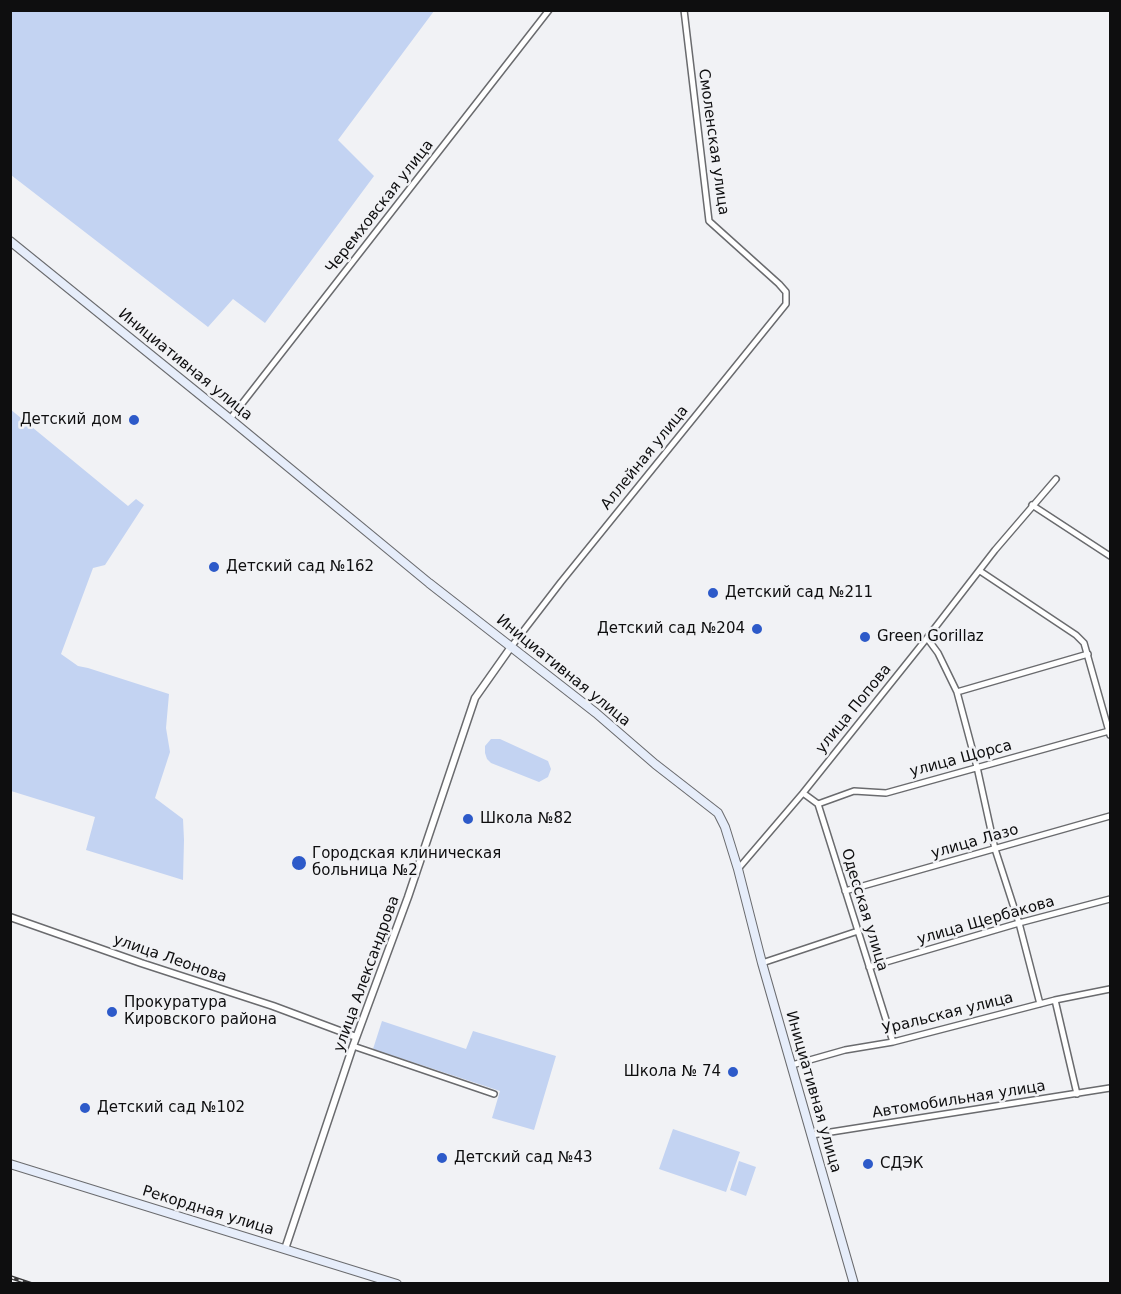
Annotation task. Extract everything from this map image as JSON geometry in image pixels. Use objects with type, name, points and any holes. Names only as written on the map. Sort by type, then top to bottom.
[{"type":"main road","name":"Инициативная улица","points":[[10,242],[230,419],[429,584],[596,713],[655,764],[718,813],[725,827],[738,869],[762,963],[854,1284]]},
{"type":"main road","name":"Рекордная улица","points":[[10,1164],[398,1284]]},
{"type":"street","name":"Черемховская улица","points":[[230,419],[549,10]]},
{"type":"street","name":"Смоленская улица","points":[[684,10],[710,221],[778,284]]},
{"type":"street","name":"Аллейная улица","points":[[511,647],[786,304],[786,292],[778,284]]},
{"type":"street","name":"улица Попова","points":[[738,869],[803,793],[995,550],[1056,479]]},
{"type":"street","points":[[1032,505],[1110,556]]},
{"type":"street","points":[[980,571],[1076,635],[1084,643],[1110,733]]},
{"type":"street","points":[[927,638],[938,653],[957,692],[995,849],[1019,923],[1040,1004]]},
{"type":"street","name":"улица Александрова","points":[[285,1249],[352,1046],[408,897],[475,698],[511,647]]},
{"type":"street","points":[[957,692],[1088,654]]},
{"type":"street","name":"улица Щорса","points":[[818,804],[854,791],[886,793],[1110,733]]},
{"type":"street","points":[[803,793],[818,804]]},
{"type":"street","name":"Одесская улица","points":[[818,804],[893,1042]]},
{"type":"street","name":"улица Лазо","points":[[845,891],[1110,816]]},
{"type":"street","name":"улица Щербакова","points":[[869,967],[1110,899]]},
{"type":"street","name":"улица Леонова","points":[[10,917],[273,1006],[356,1037]]},
{"type":"street","points":[[762,963],[858,931]]},
{"type":"street","name":"Уральская улица","points":[[792,1065],[844,1050],[893,1042],[1055,1000],[1110,989]]},
{"type":"street","points":[[1055,1000],[1077,1094]]},
{"type":"street","points":[[352,1046],[494,1094]]},
{"type":"street","name":"Автомобильная улица","points":[[812,1135],[1110,1088]]},
{"type":"shaded area","points":[[10,11],[434,11],[338,140],[374,176],[265,323],[233,299],[208,327],[11,175]]},
{"type":"shaded area","points":[[10,409],[128,506],[136,499],[144,505],[105,565],[93,568],[61,654],[78,666],[169,694],[166,728],[170,752],[155,798],[183,819],[183,880],[86,850],[95,817],[11,791]]},
{"type":"shaded area","points":[[491,739],[500,739],[548,761],[551,769],[548,777],[539,782],[491,763],[487,759],[485,746]]},
{"type":"shaded area","points":[[382,1021],[466,1049],[473,1031],[556,1056],[534,1130],[492,1118],[500,1091],[373,1049]]},
{"type":"shaded area","points":[[673,1129],[740,1152],[726,1192],[659,1169]]},
{"type":"shaded area","points":[[739,1161],[756,1167],[746,1196],[730,1190]]},
{"type":"railway","points":[[10,1277],[31,1284]]},
{"type":"place","name":"Детский дом","points":[[134,420]]},
{"type":"place","name":"Детский сад №162","points":[[214,567]]},
{"type":"place","name":"Детский сад №211","points":[[713,593]]},
{"type":"place","name":"Детский сад №204","points":[[757,629]]},
{"type":"place","name":"Green Gorillaz","points":[[865,637]]},
{"type":"place","name":"Школа №82","points":[[468,819]]},
{"type":"place","name":"Городская клиническая больница №2","points":[[299,863]]},
{"type":"place","name":"Прокуратура Кировского района","points":[[112,1012]]},
{"type":"place","name":"Школа № 74","points":[[733,1072]]},
{"type":"place","name":"Детский сад №102","points":[[85,1108]]},
{"type":"place","name":"Детский сад №43","points":[[442,1158]]},
{"type":"place","name":"СДЭК","points":[[868,1164]]}]
